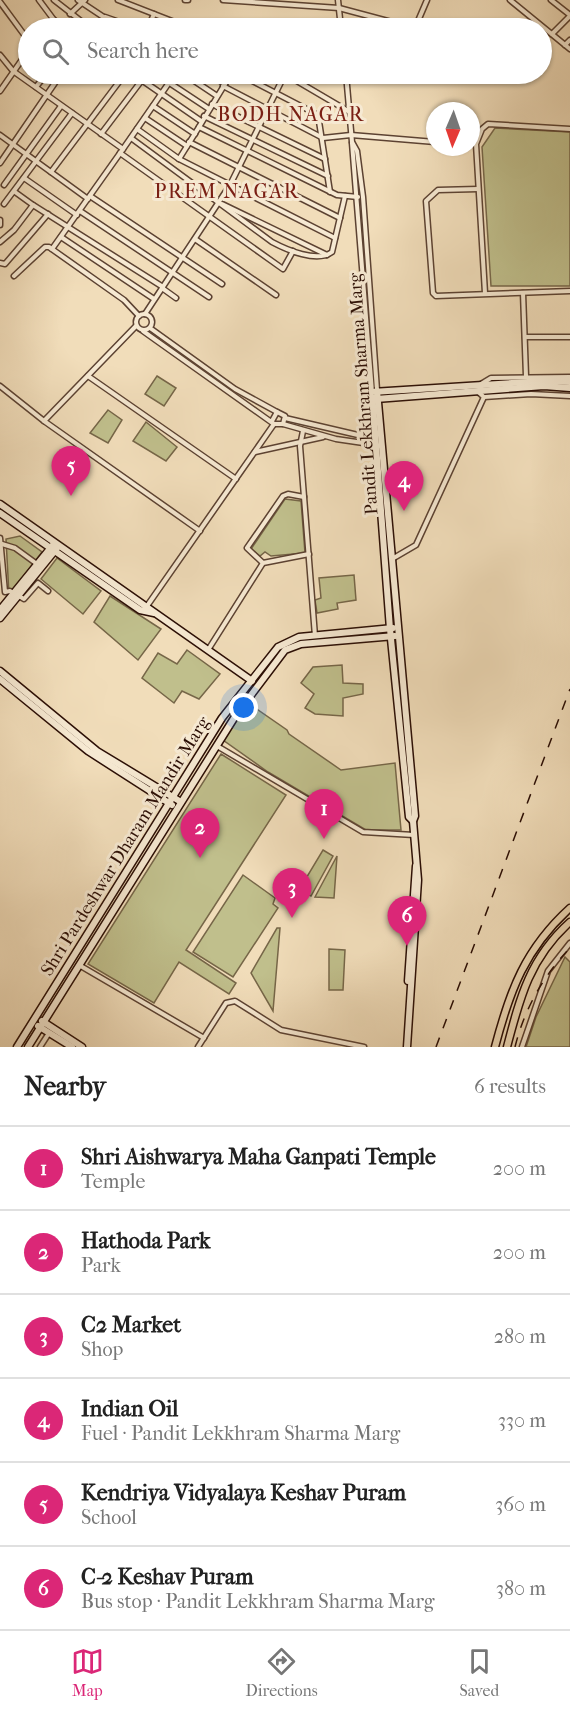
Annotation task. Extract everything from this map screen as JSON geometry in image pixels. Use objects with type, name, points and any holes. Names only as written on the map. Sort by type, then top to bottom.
[{"type":"main road","points":[[478,388],[544,381],[570,382]]},
{"type":"main road","points":[[375,395],[478,388],[544,386],[570,388]]},
{"type":"main road","name":"Pandit Lekkhram Sharma Marg","points":[[375,395],[393,628],[415,816],[413,821],[416,866],[407,1047]]},
{"type":"main road","name":"Pandit Lekkhram Sharma Marg","points":[[377,442],[391,559],[393,628]]},
{"type":"main road","points":[[0,504],[140,610],[154,613]]},
{"type":"main road","points":[[0,513],[147,606],[258,686]]},
{"type":"main road","points":[[0,618],[37,564],[55,547]]},
{"type":"main road","points":[[0,610],[55,547]]},
{"type":"main road","name":"Shri Pardeshwar Dharam Mandir Marg","points":[[17,1047],[222,718],[250,680],[284,642],[315,636],[393,628]]},
{"type":"main road","name":"Shri Pardeshwar Dharam Mandir Marg","points":[[28,1047],[216,746],[278,657],[292,646],[394,636]]},
{"type":"main road","points":[[239,672],[259,670]]},
{"type":"main road","points":[[0,671],[104,756],[179,805]]},
{"type":"main road","points":[[0,679],[95,756],[171,800]]},
{"type":"main road","points":[[495,1047],[509,995],[521,969],[535,945],[570,908]]},
{"type":"main road","name":"Pandit Lekkhram Sharma Marg","points":[[402,1047],[413,921]]},
{"type":"main road","points":[[507,1047],[520,996],[529,973],[544,951],[570,922]]},
{"type":"main road","points":[[35,1020],[82,1047]]},
{"type":"main road","points":[[42,1025],[49,1033],[72,1047]]},
{"type":"street","points":[[39,0],[52,18]]},
{"type":"street","points":[[54,0],[76,18]]},
{"type":"street","points":[[118,0],[164,18]]},
{"type":"street","points":[[133,5],[136,0]]},
{"type":"street","points":[[224,0],[339,8],[376,18]]},
{"type":"street","points":[[338,0],[340,18]]},
{"type":"street","points":[[419,18],[427,0]]},
{"type":"street","points":[[510,0],[533,18]]},
{"type":"street","points":[[518,6],[523,0]]},
{"type":"street","points":[[550,0],[570,16],[552,34],[570,49]]},
{"type":"street","points":[[558,6],[563,0]]},
{"type":"street","points":[[70,14],[81,1],[104,18]]},
{"type":"street","points":[[0,2],[18,26]]},
{"type":"street","points":[[152,18],[154,14]]},
{"type":"street","points":[[99,15],[108,18]]},
{"type":"street","points":[[565,45],[570,40]]},
{"type":"street","points":[[0,55],[18,74]]},
{"type":"street","points":[[0,91],[18,64]]},
{"type":"street","points":[[32,84],[101,134],[209,218],[283,269],[293,251]]},
{"type":"street","points":[[0,163],[54,84]]},
{"type":"street","points":[[51,172],[117,84]]},
{"type":"street","points":[[101,134],[139,84]]},
{"type":"street","points":[[148,84],[201,121]]},
{"type":"street","points":[[52,249],[169,84]]},
{"type":"street","points":[[172,84],[209,109]]},
{"type":"street","points":[[199,84],[217,96]]},
{"type":"street","points":[[261,84],[318,115],[330,192]]},
{"type":"street","points":[[139,316],[145,314],[230,185],[280,84]]},
{"type":"street","points":[[302,84],[349,111]]},
{"type":"street","name":"Pandit Lekkhram Sharma Marg","points":[[347,84],[352,142],[357,151],[363,197],[375,395]]},
{"type":"street","points":[[179,159],[224,85],[323,138],[351,135],[426,141]]},
{"type":"street","points":[[212,104],[326,159]]},
{"type":"street","points":[[4,184],[61,106]]},
{"type":"street","points":[[153,106],[195,134]]},
{"type":"street","points":[[4,204],[72,113]]},
{"type":"street","points":[[204,116],[328,176]]},
{"type":"street","points":[[145,118],[188,144],[340,218]]},
{"type":"street","points":[[480,132],[488,124],[570,129]]},
{"type":"street","points":[[199,127],[330,192],[358,197]]},
{"type":"street","points":[[137,129],[179,159],[335,238]]},
{"type":"street","points":[[0,135],[51,172],[222,284]]},
{"type":"street","points":[[131,138],[272,242],[315,257],[332,252],[345,196]]},
{"type":"street","points":[[352,142],[375,395]]},
{"type":"street","points":[[474,156],[485,293]]},
{"type":"street","points":[[24,178],[209,297]]},
{"type":"street","points":[[478,189],[438,190],[428,198],[425,206],[433,293],[436,296],[570,291]]},
{"type":"street","points":[[15,192],[176,298]]},
{"type":"street","points":[[219,202],[238,209],[327,255]]},
{"type":"street","points":[[0,242],[14,230],[33,205]]},
{"type":"street","points":[[0,263],[5,264],[48,214]]},
{"type":"street","points":[[61,237],[154,299]]},
{"type":"street","points":[[195,239],[276,295]]},
{"type":"street","points":[[14,276],[45,247],[52,249],[124,300],[139,316]]},
{"type":"street","points":[[523,292],[526,376]]},
{"type":"street","points":[[145,314],[152,320],[150,328]]},
{"type":"street","points":[[44,420],[136,326],[139,316]]},
{"type":"street","points":[[136,326],[165,349],[273,423],[324,436],[377,442]]},
{"type":"street","points":[[143,331],[150,328]]},
{"type":"street","points":[[150,328],[235,390],[282,413],[285,418],[377,442]]},
{"type":"street","points":[[525,337],[570,337]]},
{"type":"street","points":[[88,376],[236,479]]},
{"type":"street","points":[[484,397],[478,388],[491,378],[570,377]]},
{"type":"street","points":[[0,386],[200,531]]},
{"type":"street","points":[[484,397],[531,394],[570,396]]},
{"type":"street","points":[[391,559],[416,545],[484,397]]},
{"type":"street","points":[[147,606],[255,452],[277,412]]},
{"type":"street","points":[[283,424],[285,418]]},
{"type":"street","points":[[303,431],[300,443],[315,636]]},
{"type":"street","points":[[255,452],[324,436]]},
{"type":"street","points":[[263,563],[247,548],[283,496],[288,494],[304,497]]},
{"type":"street","points":[[0,538],[2,538],[3,592],[16,594],[24,599],[38,583],[48,591]]},
{"type":"street","points":[[2,544],[15,548],[37,564]]},
{"type":"street","points":[[208,650],[263,563],[309,554]]},
{"type":"street","points":[[216,746],[363,832],[414,835]]},
{"type":"street","points":[[522,1047],[548,971],[570,943]]},
{"type":"street","points":[[80,965],[204,1038]]},
{"type":"street","points":[[198,1047],[226,1003],[235,1000],[281,1030],[364,1047]]},
{"type":"street","points":[[40,1047],[49,1033]]},
{"type":"shaded area","points":[[495,128],[570,132],[570,286],[491,286],[482,147]]},
{"type":"shaded area","points":[[157,376],[176,388],[164,406],[145,394]]},
{"type":"shaded area","points":[[108,410],[122,420],[108,443],[90,433]]},
{"type":"shaded area","points":[[146,422],[177,447],[166,461],[133,441]]},
{"type":"shaded area","points":[[285,499],[301,501],[305,553],[271,556],[265,552],[260,556],[251,549]]},
{"type":"shaded area","points":[[20,536],[42,552],[9,595],[6,539]]},
{"type":"shaded area","points":[[57,558],[101,591],[83,614],[41,579]]},
{"type":"shaded area","points":[[354,575],[356,600],[337,603],[338,609],[317,613],[315,600],[321,598],[319,578]]},
{"type":"shaded area","points":[[110,596],[161,629],[138,660],[94,622]]},
{"type":"shaded area","points":[[187,650],[220,674],[199,699],[182,691],[174,703],[142,678],[158,653],[177,664]]},
{"type":"shaded area","points":[[342,665],[343,683],[363,684],[363,694],[343,698],[343,716],[315,714],[305,708],[314,694],[301,683],[313,667]]},
{"type":"shaded area","points":[[248,703],[341,770],[395,763],[401,830],[366,830],[268,772],[223,740]]},
{"type":"shaded area","points":[[221,754],[286,795],[186,950],[236,983],[229,994],[179,962],[154,1003],[88,964]]},
{"type":"shaded area","points":[[323,850],[333,856],[311,896],[299,890]]},
{"type":"shaded area","points":[[337,856],[334,898],[315,897]]},
{"type":"shaded area","points":[[243,875],[275,898],[273,904],[278,908],[233,977],[193,952]]},
{"type":"shaded area","points":[[277,928],[280,928],[273,1011],[251,973]]},
{"type":"shaded area","points":[[329,949],[345,950],[343,990],[329,990]]},
{"type":"shaded area","points":[[565,957],[570,962],[570,1047],[526,1047],[536,1017]]},
{"type":"railway","points":[[436,1047],[570,689]]},
{"type":"railway","points":[[515,1047],[536,994],[551,970],[570,948]]},
{"type":"place","name":"Kendriya Vidyalaya Keshav Puram","points":[[71,496]]},
{"type":"place","name":"Indian Oil","points":[[404,511]]},
{"type":"place","name":"Shri Aishwarya Maha Ganpati Temple","points":[[324,839]]},
{"type":"place","name":"Hathoda Park","points":[[200,858]]},
{"type":"place","name":"C2 Market","points":[[292,918]]},
{"type":"place","name":"C-2 Keshav Puram","points":[[407,946]]},
{"type":"district","name":"BODH NAGAR","points":[[291,114]]},
{"type":"district","name":"PREM NAGAR","points":[[227,191]]}]
